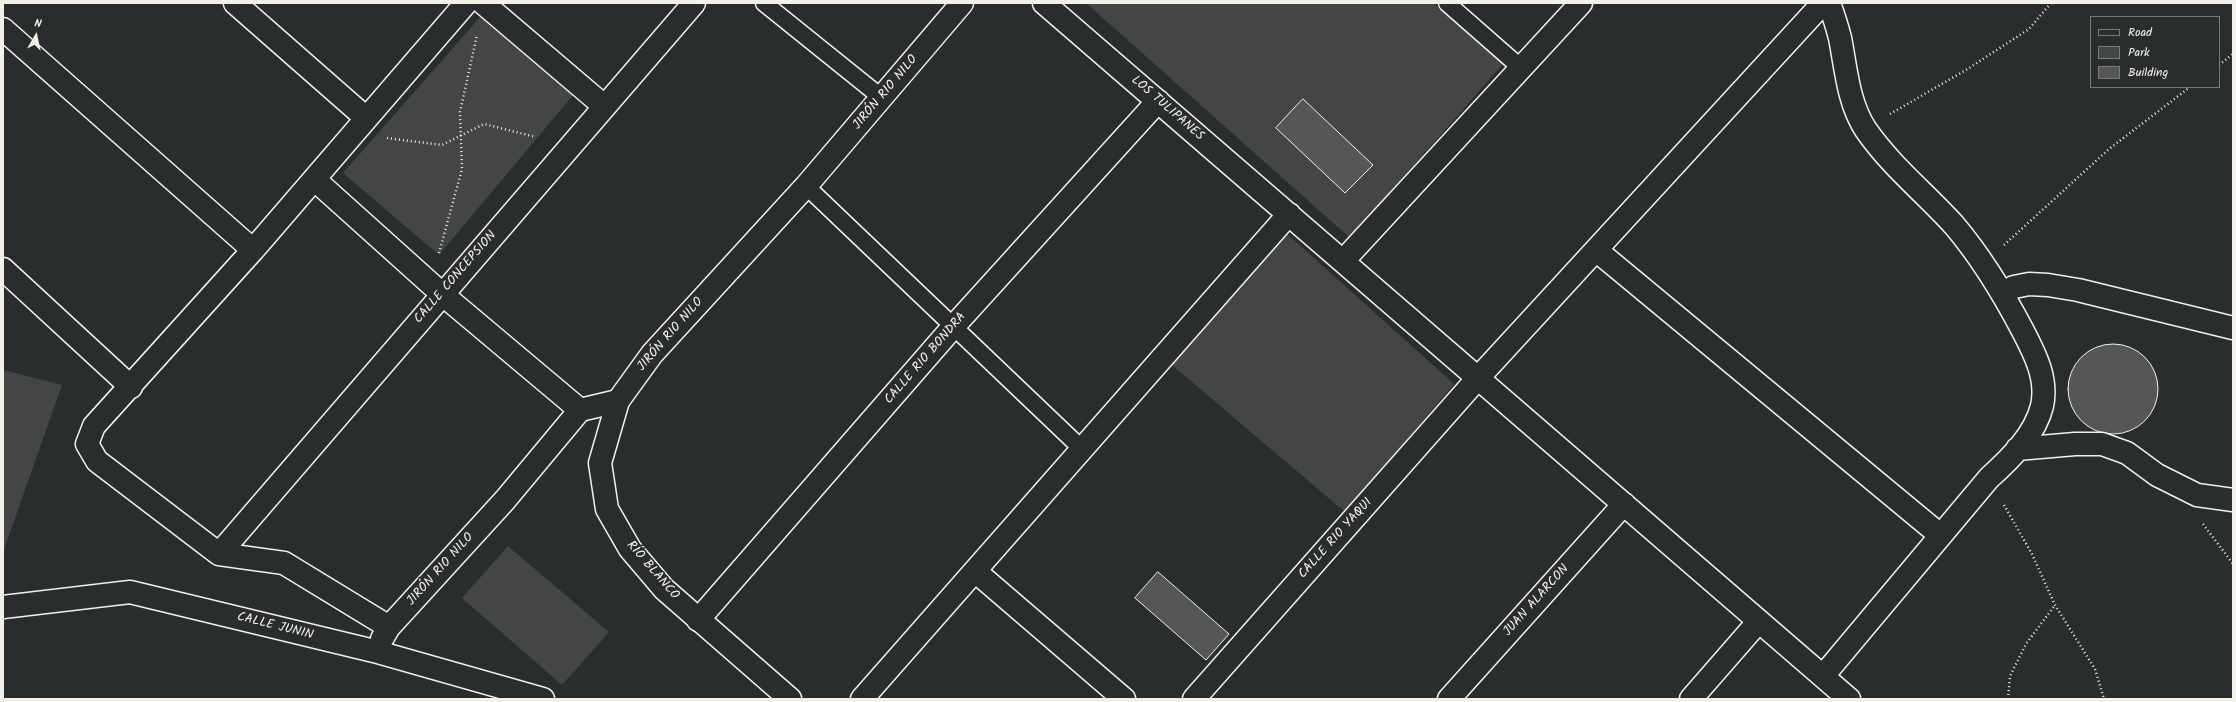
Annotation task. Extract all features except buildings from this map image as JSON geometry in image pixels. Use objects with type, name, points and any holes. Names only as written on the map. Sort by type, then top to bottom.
[{"type":"street","points":[[235,3],[366,118]]},
{"type":"street","points":[[389,627],[284,563],[219,554],[97,461],[87,444],[94,426],[131,387],[253,250],[466,3]]},
{"type":"street","points":[[483,3],[604,106]]},
{"type":"street","name":"CALLE CONCEPSION","points":[[219,554],[694,3]]},
{"type":"street","name":"JIRÓN RIO NILO","points":[[618,401],[652,354],[806,186],[962,3]]},
{"type":"street","name":"LOS TULIPANES","points":[[1044,3],[1850,699]]},
{"type":"street","points":[[1343,261],[1581,3]]},
{"type":"street","name":"CALLE RIO YAQUI","points":[[1194,699],[1478,378],[1823,3]]},
{"type":"street","points":[[1823,676],[1989,478],[2010,459],[2033,428],[2042,406],[2044,388],[2038,362],[2003,293],[1984,263],[1949,220],[1888,158],[1865,129],[1851,97],[1840,36],[1829,3]]},
{"type":"street","points":[[3,29],[253,250]]},
{"type":"street","name":"CALLE RIO BONDRA","points":[[698,620],[953,327],[1158,101]]},
{"type":"street","points":[[314,179],[442,294],[580,410],[618,401]]},
{"type":"street","points":[[862,699],[1289,214]]},
{"type":"street","points":[[1596,250],[1940,535]]},
{"type":"street","points":[[3,269],[131,387]]},
{"type":"street","points":[[2003,293],[2014,287],[2029,284],[2048,285],[2078,290],[2233,328]]},
{"type":"street","name":"RÍO BLANCO","points":[[618,401],[600,464],[607,509],[630,549],[664,589],[790,699]]},
{"type":"street","name":"JIRÓN RIO NILO","points":[[374,651],[389,627],[505,500],[580,410]]},
{"type":"street","points":[[2017,449],[2075,444],[2102,444],[2127,453],[2157,475],[2197,496],[2233,500]]},
{"type":"street","name":"JUAN ALARCON","points":[[1449,699],[1624,504]]},
{"type":"street","points":[[975,571],[1124,699]]},
{"type":"street","name":"CALLE JUNIN","points":[[3,607],[130,592],[374,651],[543,699]]},
{"type":"street","points":[[1691,699],[1759,621]]},
{"type":"lane","points":[[764,3],[882,98]]},
{"type":"lane","points":[[1447,3],[1521,68]]},
{"type":"lane","points":[[806,186],[1082,449]]},
{"type":"path","points":[[1865,129],[1966,70],[2029,29],[2051,3]]},
{"type":"path","points":[[438,254],[462,169],[460,112],[478,33]]},
{"type":"path","points":[[2220,64],[2233,54]]},
{"type":"path","points":[[1984,263],[2109,149],[2189,88]]},
{"type":"path","points":[[384,138],[442,144],[484,124],[536,137]]},
{"type":"path","points":[[1989,478],[2032,554],[2055,605],[2095,669],[2104,699]]},
{"type":"path","points":[[2008,699],[2010,676],[2026,644],[2055,605]]},
{"type":"green space","points":[[1086,3],[1433,3],[1503,64],[1350,238]]},
{"type":"green space","points":[[481,16],[574,94],[439,255],[343,173]]},
{"type":"green space","points":[[1284,231],[1454,384],[1345,512],[1172,365]]},
{"type":"green space","points":[[3,370],[62,385],[3,552]]},
{"type":"green space","points":[[508,546],[609,632],[562,685],[462,598]]}]
